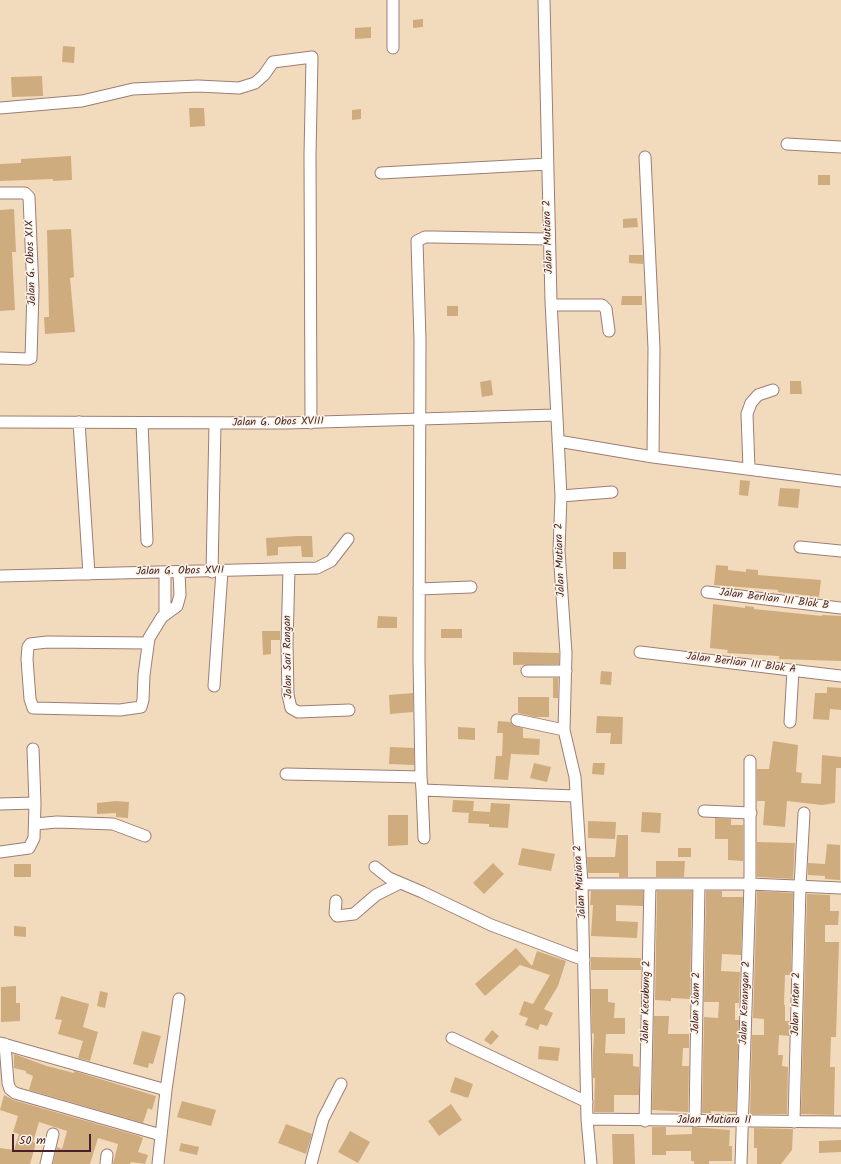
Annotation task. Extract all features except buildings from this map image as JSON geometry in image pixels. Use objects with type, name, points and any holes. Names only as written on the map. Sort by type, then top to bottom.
[{"type":"street","points":[[393,0],[393,48]]},
{"type":"street","name":"Jalan Mutiara 2","points":[[544,0],[551,304],[555,415],[558,441],[560,496],[559,551],[566,671],[564,730],[575,777],[575,796],[582,884],[587,1119],[591,1164]]},
{"type":"street","points":[[0,108],[82,101],[132,89],[198,86],[239,88],[255,83],[264,75],[273,62],[312,57],[310,155],[311,423]]},
{"type":"street","points":[[787,144],[841,147]]},
{"type":"street","points":[[645,156],[654,348],[653,457]]},
{"type":"street","points":[[381,173],[547,164]]},
{"type":"street","name":"Jalan G. Obos XIX","points":[[0,193],[25,193],[30,197],[33,336],[32,356],[28,359],[0,358]]},
{"type":"street","points":[[424,838],[421,777],[419,589],[420,340],[417,241],[425,237],[549,239]]},
{"type":"street","points":[[551,304],[602,305],[606,309],[609,330]]},
{"type":"street","points":[[749,468],[747,414],[751,403],[758,395],[773,390]]},
{"type":"street","name":"Jalan G. Obos XVIII","points":[[0,422],[215,424],[311,423],[555,415]]},
{"type":"street","points":[[79,422],[90,574]]},
{"type":"street","points":[[142,423],[147,540]]},
{"type":"street","points":[[214,686],[217,572],[215,424]]},
{"type":"street","points":[[558,441],[653,457],[749,468],[841,481]]},
{"type":"street","points":[[560,496],[612,492]]},
{"type":"street","name":"Jalan G. Obos XVII","points":[[0,576],[217,572],[317,568],[324,566],[331,561],[348,539]]},
{"type":"street","points":[[800,547],[841,552]]},
{"type":"street","name":"Jalan Sari Rangan","points":[[289,569],[287,644],[288,695],[291,708],[298,712],[349,710]]},
{"type":"street","points":[[165,572],[165,614]]},
{"type":"street","points":[[148,643],[47,642],[30,644],[28,647],[27,659],[30,699],[33,708],[120,710],[141,708],[143,700],[144,674],[148,643],[148,638],[157,623],[165,614],[175,609],[179,601],[179,572]]},
{"type":"street","points":[[419,589],[471,587]]},
{"type":"street","name":"Jalan Berlian III Blok B","points":[[707,592],[841,608]]},
{"type":"street","name":"Jalan Berlian III Blok A","points":[[640,652],[841,676]]},
{"type":"street","points":[[790,722],[793,670]]},
{"type":"street","points":[[527,671],[566,671]]},
{"type":"street","points":[[517,720],[564,730]]},
{"type":"street","points":[[0,852],[29,848],[34,838],[35,803],[32,749]]},
{"type":"street","name":"Jalan Kenangan 2","points":[[741,1164],[750,884],[750,761]]},
{"type":"street","points":[[286,774],[421,777]]},
{"type":"street","points":[[422,790],[575,796]]},
{"type":"street","points":[[0,804],[35,803]]},
{"type":"street","points":[[704,811],[751,813]]},
{"type":"street","name":"Jalan Intan 2","points":[[794,1122],[800,886],[804,813]]},
{"type":"street","points":[[35,824],[57,822],[113,824],[145,836]]},
{"type":"street","points":[[375,867],[381,873],[400,883],[491,925],[584,960]]},
{"type":"street","points":[[336,901],[335,913],[337,916],[354,914],[376,895],[400,883]]},
{"type":"street","points":[[582,884],[750,884],[841,888]]},
{"type":"street","name":"Jalan Kecubung 2","points":[[645,1121],[650,884]]},
{"type":"street","name":"Jalan Siam 2","points":[[695,1121],[699,884]]},
{"type":"street","points":[[158,1164],[178,999]]},
{"type":"street","points":[[452,1038],[587,1102]]},
{"type":"street","points":[[161,1134],[15,1093],[10,1089],[8,1082],[3,1044],[166,1090]]},
{"type":"street","points":[[311,1164],[323,1119],[341,1084]]},
{"type":"street","name":"Jalan Mutiara II","points":[[587,1119],[645,1121],[841,1122]]},
{"type":"street","points":[[46,1164],[53,1134]]}]
